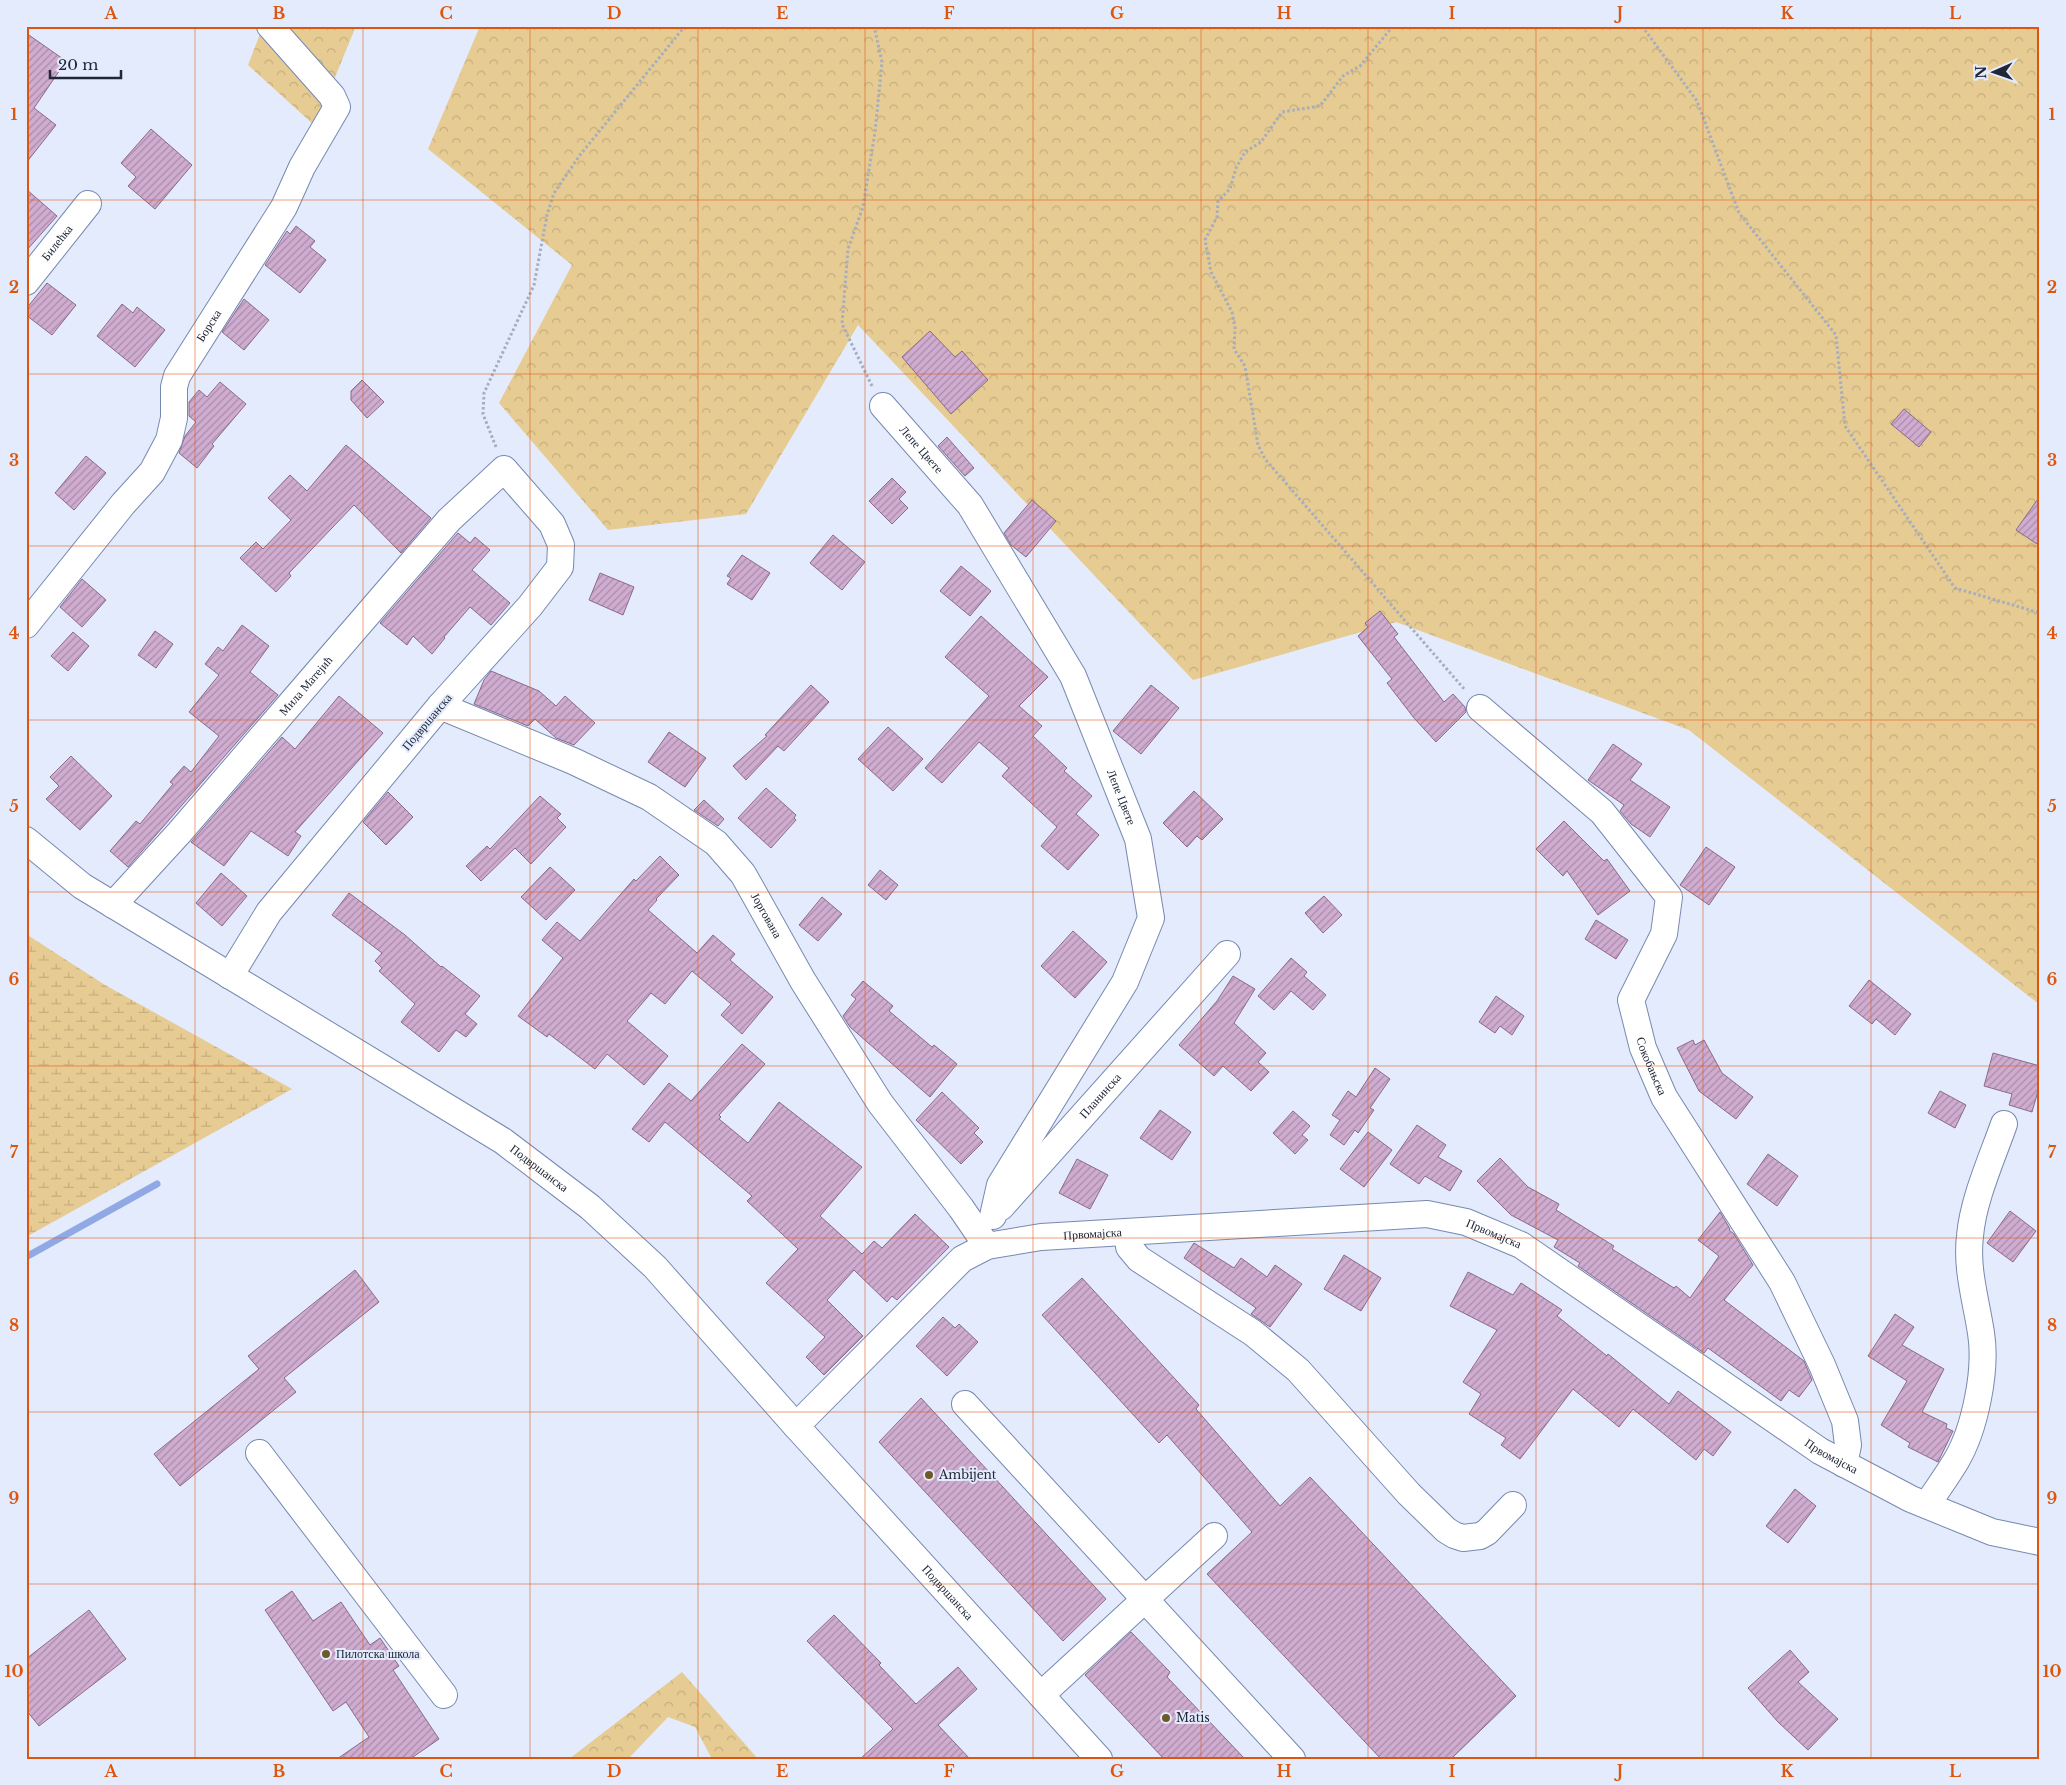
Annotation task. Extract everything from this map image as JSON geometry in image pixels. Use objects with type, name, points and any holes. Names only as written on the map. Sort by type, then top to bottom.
[{"type":"street","name":"Борска","points":[[26,625],[152,472],[169,440],[174,418],[174,387],[177,376],[284,207],[302,167],[337,107],[332,96],[270,26]]},
{"type":"street","name":"Билећка","points":[[26,282],[88,204]]},
{"type":"street","name":"Лепе Цвете","points":[[883,406],[970,505],[1073,676],[1138,839],[1150,918],[1126,982],[1000,1184],[993,1216]]},
{"type":"street","name":"Подвршанска","points":[[230,976],[269,912],[440,706],[530,606],[560,567],[561,545],[552,524],[504,469]]},
{"type":"street","name":"Мила Матејић","points":[[113,905],[179,833],[449,520],[504,469]]},
{"type":"street","name":"Јоргована","points":[[440,706],[572,761],[649,796],[716,843],[743,874],[803,981],[880,1103],[961,1208],[987,1246]]},
{"type":"street","name":"Сокобањска","points":[[1480,708],[1602,812],[1669,897],[1664,934],[1631,1000],[1643,1048],[1664,1098],[1782,1282],[1822,1365],[1845,1421],[1848,1445],[1844,1464]]},
{"type":"street","name":"Подвршанска","points":[[29,842],[82,886],[503,1141],[590,1207],[655,1267],[796,1426],[1099,1759]]},
{"type":"street","name":"Планинска","points":[[993,1216],[1227,954]]},
{"type":"street","points":[[1927,1505],[1957,1460],[1973,1420],[1984,1368],[1982,1334],[1973,1296],[1970,1237],[1972,1217],[2004,1124]]},
{"type":"street","name":"Првомајска","points":[[987,1246],[1042,1237],[1427,1214],[1466,1222],[1521,1245],[1820,1451],[1911,1499],[1992,1532],[2040,1542]]},
{"type":"street","points":[[796,1426],[962,1259],[987,1246],[993,1216]]},
{"type":"street","points":[[1128,1232],[1129,1248],[1139,1259],[1253,1333],[1298,1370],[1409,1494],[1446,1530],[1463,1538],[1480,1536],[1487,1532],[1513,1505]]},
{"type":"street","points":[[965,1404],[1292,1759]]},
{"type":"street","points":[[259,1453],[444,1695]]},
{"type":"street","points":[[1041,1695],[1214,1536]]},
{"type":"path","points":[[504,469],[483,414],[484,393],[534,285],[547,215],[554,193],[580,155],[685,26]]},
{"type":"path","points":[[874,26],[882,62],[875,132],[863,207],[848,249],[842,324],[883,406]]},
{"type":"path","points":[[1393,26],[1360,66],[1343,76],[1320,106],[1282,112],[1261,142],[1245,152],[1236,168],[1230,189],[1218,201],[1217,218],[1205,240],[1211,272],[1232,312],[1235,328],[1234,349],[1245,366],[1258,445],[1265,459],[1480,708]]},
{"type":"path","points":[[1642,26],[1697,101],[1739,213],[1836,335],[1845,426],[1955,588],[2040,613]]},
{"type":"green space","points":[[263,26],[356,26],[315,126],[248,65]]},
{"type":"green space","points":[[480,26],[2040,26],[2040,1005],[1689,730],[1396,622],[1193,680],[858,325],[746,514],[608,530],[499,403],[572,265],[428,149]]},
{"type":"green space","points":[[26,934],[105,985],[292,1089],[26,1237]]},
{"type":"green space","points":[[682,1672],[758,1759],[712,1759],[695,1727],[668,1717],[628,1759],[569,1759]]},
{"type":"building","points":[[26,33],[66,61],[34,108],[56,125],[26,163]]},
{"type":"building","points":[[151,129],[192,165],[155,209],[128,186],[136,177],[121,163]]},
{"type":"building","points":[[26,189],[57,216],[26,251]]},
{"type":"building","points":[[296,226],[315,241],[310,247],[326,260],[300,293],[265,265],[287,231],[290,234]]},
{"type":"building","points":[[47,283],[76,305],[52,335],[26,315],[26,309]]},
{"type":"building","points":[[244,299],[269,320],[244,350],[222,332]]},
{"type":"building","points":[[122,304],[133,313],[137,307],[165,330],[135,367],[97,336]]},
{"type":"building","points":[[930,331],[955,357],[962,351],[988,380],[951,414],[902,357]]},
{"type":"building","points":[[362,380],[384,402],[367,418],[351,400],[351,391]]},
{"type":"building","points":[[220,382],[246,404],[212,444],[214,446],[197,468],[179,453],[185,436],[196,422],[189,416],[189,402],[199,390],[207,397]]},
{"type":"building","points":[[1904,409],[1931,432],[1919,447],[1891,424]]},
{"type":"building","points":[[947,437],[974,468],[965,476],[938,446]]},
{"type":"building","points":[[346,445],[431,518],[401,553],[354,505],[289,573],[291,576],[276,592],[240,558],[256,542],[263,549],[291,520],[268,498],[290,475],[307,491]]},
{"type":"building","points":[[86,456],[106,473],[74,510],[55,493]]},
{"type":"building","points":[[892,478],[906,492],[899,499],[908,508],[892,524],[869,501]]},
{"type":"building","points":[[2040,496],[2040,546],[2016,530]]},
{"type":"building","points":[[1032,500],[1056,521],[1026,557],[1011,545],[1004,533]]},
{"type":"building","points":[[458,533],[470,543],[475,537],[490,550],[472,570],[510,603],[491,625],[470,607],[432,654],[413,636],[407,645],[380,623]]},
{"type":"building","points":[[833,535],[865,562],[842,590],[810,563]]},
{"type":"building","points":[[742,555],[770,573],[752,600],[727,584],[731,578],[727,576]]},
{"type":"building","points":[[961,566],[991,591],[970,616],[940,591]]},
{"type":"building","points":[[600,573],[634,587],[623,615],[589,600]]},
{"type":"building","points":[[82,579],[106,600],[82,627],[60,607]]},
{"type":"building","points":[[1380,611],[1398,634],[1394,637],[1444,702],[1453,694],[1465,707],[1466,712],[1436,742],[1414,718],[1387,683],[1392,679],[1358,636],[1368,627],[1365,623]]},
{"type":"building","points":[[981,616],[1048,677],[1019,706],[1042,726],[1033,736],[1067,768],[1064,771],[1092,796],[1076,814],[1099,835],[1068,870],[1041,846],[1057,827],[1002,776],[1009,768],[979,742],[942,783],[925,768],[989,696],[945,657]]},
{"type":"building","points":[[242,625],[269,646],[250,672],[278,695],[128,867],[110,851],[136,821],[140,824],[173,784],[170,782],[184,766],[191,772],[219,736],[189,712],[219,675],[205,664],[218,647],[223,651]]},
{"type":"building","points":[[155,631],[173,644],[156,668],[138,655]]},
{"type":"building","points":[[73,632],[89,646],[68,671],[51,656]]},
{"type":"building","points":[[491,671],[539,691],[556,706],[565,696],[595,723],[574,745],[556,738],[535,719],[528,726],[474,704],[484,680]]},
{"type":"building","points":[[811,685],[829,702],[784,751],[778,746],[746,780],[733,766],[767,736],[765,735]]},
{"type":"building","points":[[1151,685],[1179,708],[1141,754],[1113,731]]},
{"type":"building","points":[[339,696],[383,733],[295,832],[301,836],[288,856],[251,831],[224,866],[191,842],[282,737],[295,749]]},
{"type":"building","points":[[888,727],[923,759],[893,791],[858,759]]},
{"type":"building","points":[[669,732],[706,758],[685,787],[648,762]]},
{"type":"building","points":[[1613,744],[1642,764],[1630,780],[1670,807],[1650,837],[1631,824],[1620,811],[1624,805],[1588,780]]},
{"type":"building","points":[[71,756],[112,796],[80,830],[46,799],[59,786],[50,777]]},
{"type":"building","points":[[766,788],[796,815],[794,818],[796,820],[771,848],[738,818]]},
{"type":"building","points":[[1194,791],[1223,819],[1202,840],[1197,836],[1187,847],[1163,823]]},
{"type":"building","points":[[388,792],[413,817],[386,845],[363,822]]},
{"type":"building","points":[[540,796],[561,814],[557,818],[566,827],[531,864],[515,848],[481,881],[466,866],[487,846],[490,849]]},
{"type":"building","points":[[704,800],[724,819],[718,826],[694,810]]},
{"type":"building","points":[[1564,821],[1604,861],[1607,859],[1630,891],[1598,915],[1567,871],[1563,876],[1536,849]]},
{"type":"building","points":[[1706,847],[1735,867],[1709,905],[1680,885]]},
{"type":"building","points":[[660,856],[679,875],[648,910],[697,953],[713,935],[735,954],[730,960],[773,997],[742,1034],[721,1015],[731,1004],[692,971],[665,1004],[651,993],[627,1021],[668,1056],[644,1085],[607,1054],[595,1069],[549,1034],[547,1037],[518,1016],[563,958],[542,940],[557,922],[580,941],[634,879],[636,881]]},
{"type":"building","points":[[550,867],[575,890],[546,920],[521,897]]},
{"type":"building","points":[[880,870],[898,885],[886,900],[868,885]]},
{"type":"building","points":[[221,873],[247,896],[222,926],[196,903]]},
{"type":"building","points":[[349,893],[405,935],[441,967],[480,996],[465,1014],[477,1024],[466,1037],[456,1030],[439,1052],[401,1022],[415,1004],[379,971],[382,968],[375,961],[382,953],[332,915]]},
{"type":"building","points":[[1324,896],[1342,915],[1323,933],[1305,913]]},
{"type":"building","points":[[822,897],[842,914],[818,941],[799,925]]},
{"type":"building","points":[[1596,920],[1628,940],[1616,959],[1585,939]]},
{"type":"building","points":[[1073,931],[1107,962],[1075,998],[1041,966]]},
{"type":"building","points":[[1291,958],[1307,972],[1304,976],[1326,995],[1313,1010],[1291,991],[1274,1010],[1258,996]]},
{"type":"building","points":[[1233,976],[1255,989],[1234,1023],[1266,1053],[1258,1062],[1269,1072],[1251,1091],[1223,1066],[1214,1076],[1179,1045],[1217,1001]]},
{"type":"building","points":[[1869,980],[1911,1014],[1895,1035],[1876,1019],[1872,1024],[1849,1006]]},
{"type":"building","points":[[863,981],[893,1006],[889,1011],[932,1047],[934,1045],[957,1064],[930,1097],[850,1027],[843,1016],[856,999],[851,995]]},
{"type":"building","points":[[1496,996],[1524,1016],[1512,1035],[1500,1026],[1495,1033],[1479,1022]]},
{"type":"building","points":[[1693,1040],[1695,1045],[1704,1040],[1722,1073],[1753,1097],[1736,1119],[1699,1091],[1677,1048]]},
{"type":"building","points":[[742,1044],[765,1064],[719,1115],[721,1117],[719,1119],[748,1143],[779,1102],[862,1167],[820,1216],[862,1254],[874,1241],[882,1248],[915,1214],[949,1247],[897,1300],[892,1296],[887,1302],[854,1270],[827,1300],[863,1336],[824,1375],[806,1357],[825,1337],[766,1283],[798,1249],[747,1201],[752,1196],[665,1122],[649,1142],[632,1129],[669,1083],[691,1101]]},
{"type":"building","points":[[1993,1053],[2040,1066],[2040,1084],[2032,1112],[2009,1105],[2012,1094],[1984,1086]]},
{"type":"building","points":[[1375,1068],[1390,1079],[1370,1108],[1374,1110],[1358,1133],[1355,1130],[1344,1145],[1330,1135],[1340,1120],[1332,1115],[1348,1091],[1356,1097]]},
{"type":"building","points":[[1940,1091],[1966,1105],[1955,1128],[1928,1113]]},
{"type":"building","points":[[942,1092],[979,1128],[974,1133],[983,1142],[961,1164],[916,1120]]},
{"type":"building","points":[[1160,1110],[1191,1132],[1172,1160],[1140,1138]]},
{"type":"building","points":[[1293,1111],[1310,1126],[1302,1135],[1308,1140],[1295,1154],[1273,1133]]},
{"type":"building","points":[[1417,1125],[1446,1145],[1438,1157],[1462,1171],[1450,1191],[1425,1176],[1419,1184],[1390,1164]]},
{"type":"building","points":[[1368,1132],[1392,1150],[1364,1187],[1340,1169]]},
{"type":"building","points":[[1768,1154],[1798,1176],[1777,1206],[1747,1184]]},
{"type":"building","points":[[1500,1158],[1528,1187],[1559,1204],[1556,1210],[1614,1246],[1612,1249],[1674,1288],[1676,1286],[1690,1298],[1719,1256],[1698,1240],[1720,1212],[1729,1230],[1734,1234],[1753,1265],[1724,1300],[1804,1361],[1812,1380],[1799,1397],[1789,1390],[1781,1401],[1708,1348],[1704,1353],[1578,1266],[1580,1263],[1554,1247],[1558,1240],[1511,1215],[1477,1181]]},
{"type":"building","points":[[1077,1159],[1108,1175],[1090,1209],[1059,1193]]},
{"type":"building","points":[[2010,1211],[2036,1231],[2013,1262],[1987,1243]]},
{"type":"building","points":[[1194,1243],[1234,1268],[1241,1258],[1267,1277],[1275,1265],[1302,1284],[1270,1327],[1251,1314],[1256,1308],[1184,1258]]},
{"type":"building","points":[[1344,1255],[1381,1278],[1361,1311],[1324,1289]]},
{"type":"building","points":[[355,1270],[379,1302],[284,1378],[296,1392],[180,1486],[154,1454],[259,1369],[248,1356]]},
{"type":"building","points":[[1468,1272],[1513,1295],[1521,1283],[1562,1310],[1557,1316],[1607,1356],[1608,1354],[1669,1404],[1678,1391],[1731,1432],[1713,1456],[1704,1449],[1696,1460],[1633,1409],[1619,1427],[1573,1389],[1520,1459],[1501,1445],[1506,1438],[1469,1414],[1481,1394],[1463,1382],[1497,1330],[1450,1306]]},
{"type":"building","points":[[1082,1278],[1199,1405],[1196,1409],[1280,1506],[1310,1477],[1516,1696],[1451,1759],[1381,1759],[1207,1574],[1252,1532],[1167,1435],[1159,1443],[1042,1315]]},
{"type":"building","points":[[1895,1314],[1914,1327],[1902,1345],[1944,1369],[1922,1412],[1947,1424],[1946,1428],[1953,1431],[1938,1462],[1908,1447],[1910,1443],[1881,1425],[1907,1381],[1868,1356]]},
{"type":"building","points":[[943,1317],[955,1328],[959,1324],[978,1342],[947,1376],[916,1346]]},
{"type":"building","points":[[921,1398],[1106,1599],[1063,1641],[879,1442]]},
{"type":"building","points":[[1795,1489],[1816,1506],[1788,1543],[1766,1526]]},
{"type":"building","points":[[292,1591],[313,1621],[341,1602],[370,1645],[380,1638],[399,1666],[393,1670],[439,1739],[410,1759],[337,1759],[369,1737],[346,1702],[333,1711],[265,1610]]},
{"type":"building","points":[[89,1610],[126,1659],[39,1726],[26,1710],[26,1659]]},
{"type":"building","points":[[834,1615],[881,1663],[879,1665],[916,1704],[958,1667],[977,1689],[938,1725],[970,1759],[860,1759],[893,1729],[807,1641]]},
{"type":"building","name":"Matis","points":[[1131,1632],[1170,1672],[1167,1677],[1245,1759],[1164,1759],[1085,1675]]},
{"type":"building","points":[[1790,1650],[1809,1672],[1798,1682],[1838,1719],[1808,1750],[1778,1722],[1748,1688]]},
{"type":"waterway","points":[[26,1257],[157,1184]]},
{"type":"place","name":"Ambijent","points":[[929,1475]]},
{"type":"place","name":"Пилотска школа","points":[[326,1654]]},
{"type":"place","name":"Matis","points":[[1166,1718]]}]
